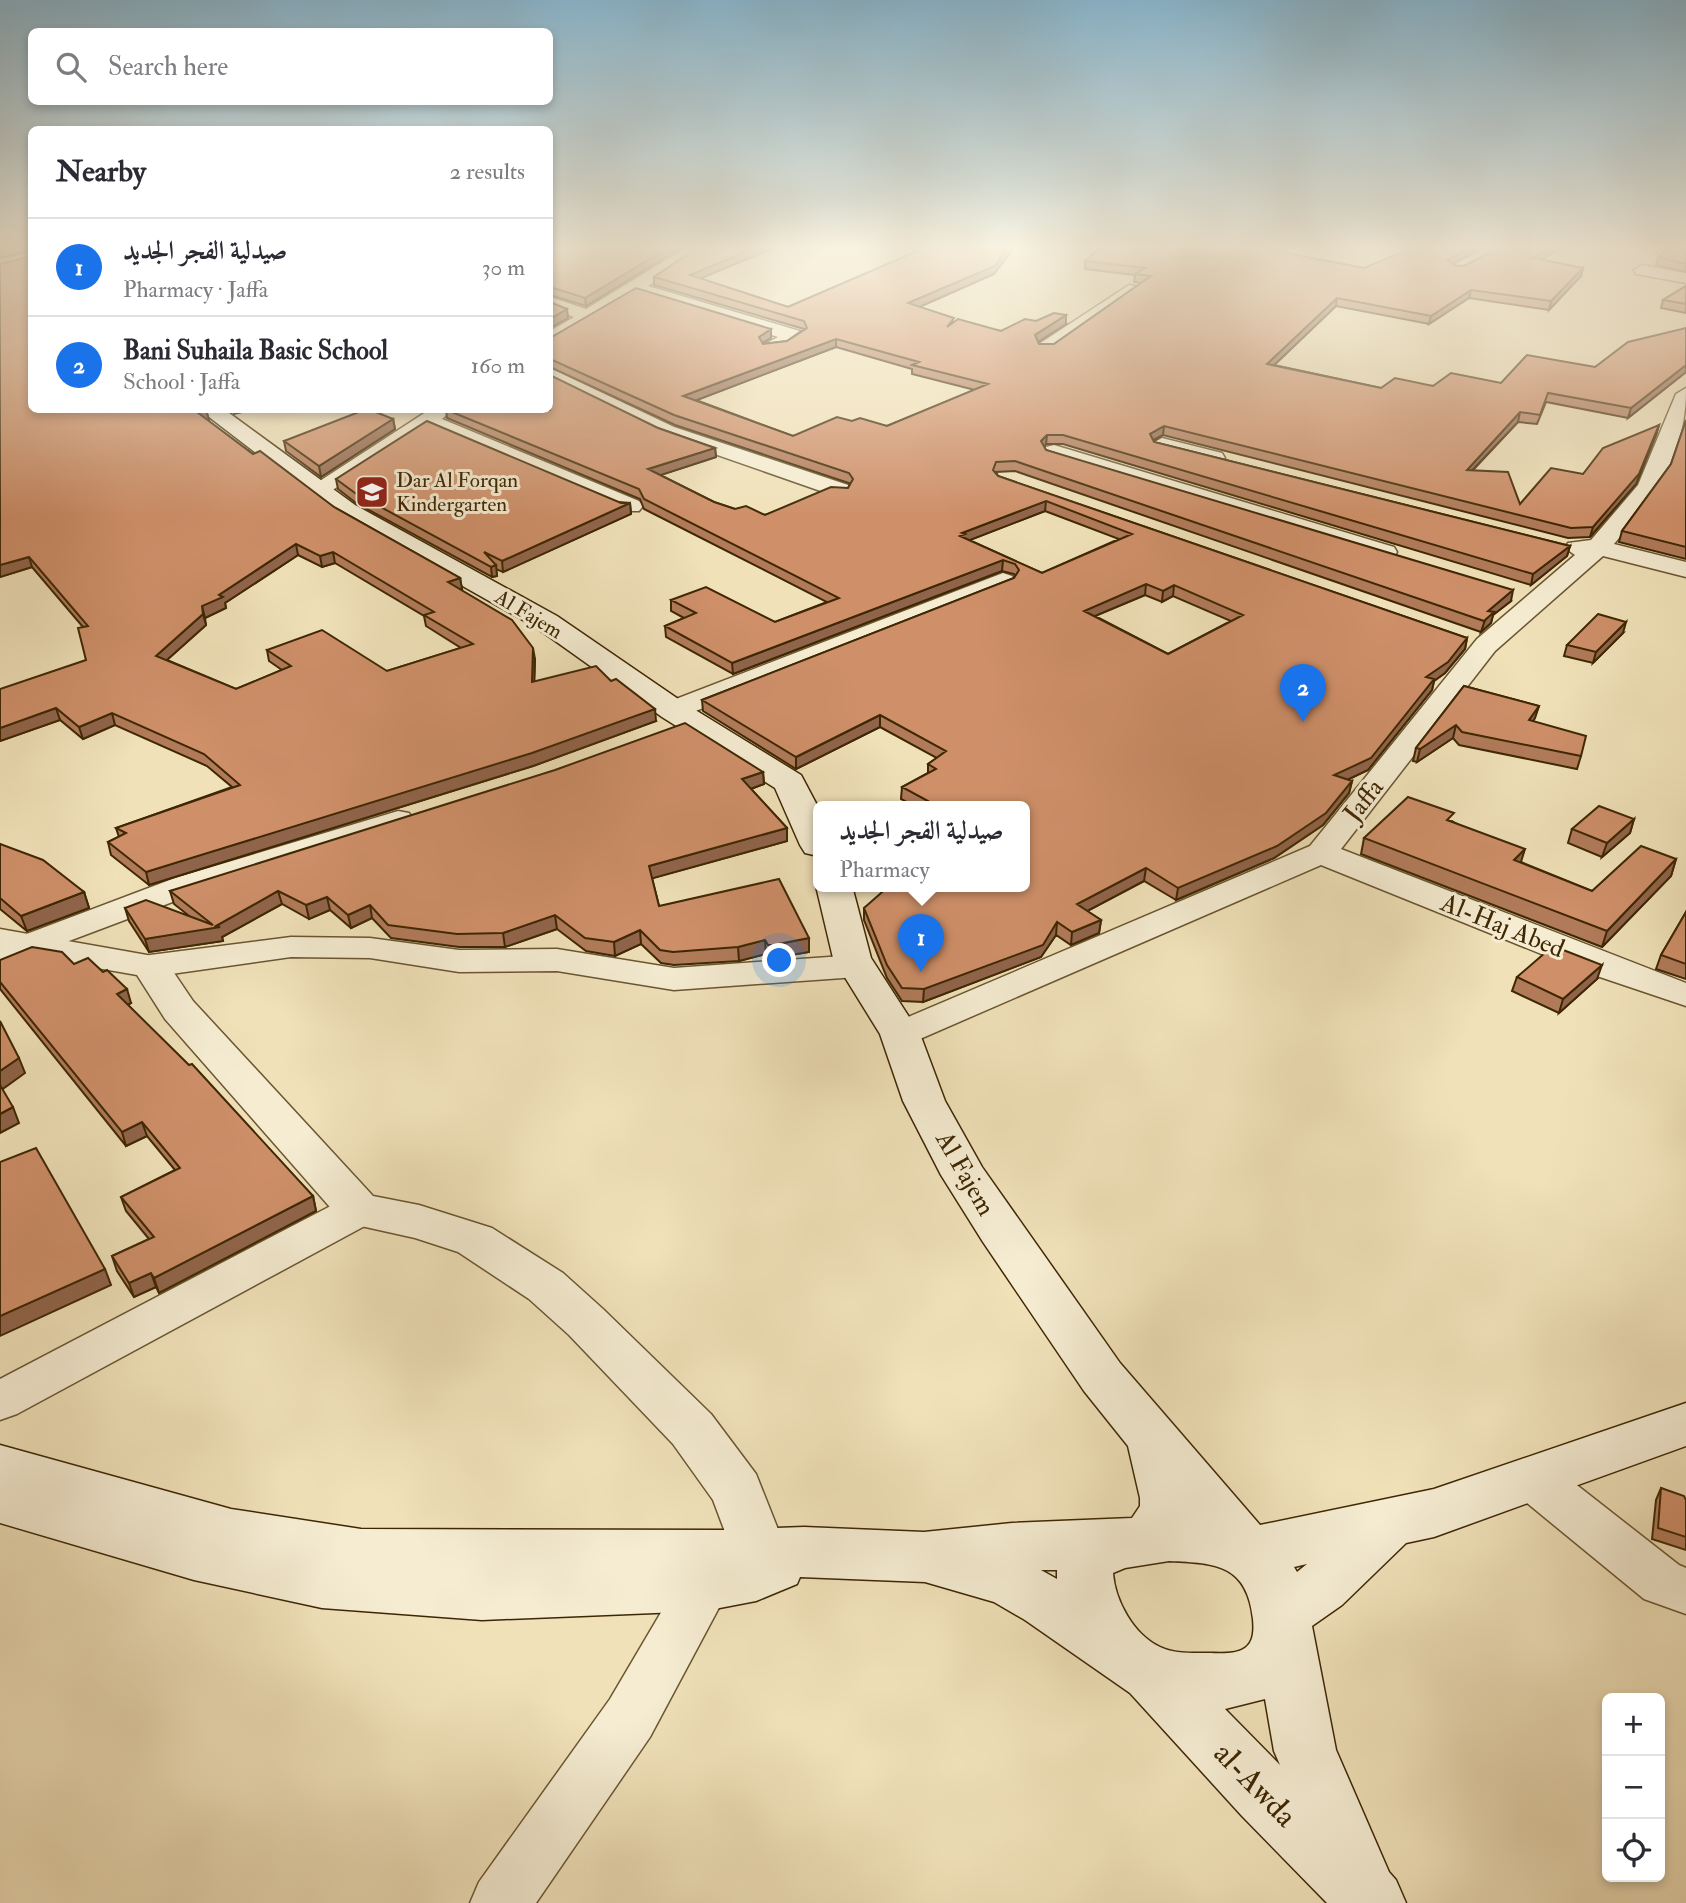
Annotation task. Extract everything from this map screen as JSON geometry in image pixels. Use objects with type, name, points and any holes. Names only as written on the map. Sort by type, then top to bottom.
[{"type":"main road","name":"Al Fajem","points":[[215,413],[320,488],[346,510],[547,622],[674,721],[789,782],[813,834]]},
{"type":"main road","name":"Al Fajem","points":[[835,892],[845,935],[857,966],[900,1034],[924,1101],[964,1175],[999,1230],[1102,1377],[1248,1552]]},
{"type":"main road","points":[[9,947],[150,967],[179,1010],[359,1210],[419,1222],[475,1240],[546,1286],[692,1429],[782,1552]]},
{"type":"main road","points":[[0,1467],[231,1533],[361,1554],[722,1555],[782,1552],[924,1557],[1012,1547],[1194,1538],[1248,1552],[1387,1525],[1533,1479],[1686,1424]]},
{"type":"main road","name":"Al Fajem","points":[[1140,1541],[1163,1519],[1167,1498],[1148,1433]]},
{"type":"main road","points":[[0,1500],[194,1555],[322,1583],[482,1594],[704,1586],[756,1576],[782,1552]]},
{"type":"main road","points":[[1282,1624],[1387,1525]]},
{"type":"main road","points":[[1137,1665],[1098,1621],[1088,1597],[1086,1569],[1094,1555],[1140,1541]]},
{"type":"main road","points":[[924,1557],[1008,1581],[1045,1602],[1074,1625],[1137,1665],[1194,1681],[1239,1680],[1260,1672],[1276,1658],[1282,1624],[1268,1574],[1248,1552]]},
{"type":"main road","name":"al-Awda","points":[[1282,1624],[1305,1751],[1369,1898]]},
{"type":"main road","name":"al-Awda","points":[[1137,1665],[1369,1898]]},
{"type":"street","points":[[771,346],[791,338]]},
{"type":"street","points":[[1045,346],[1057,338]]},
{"type":"street","points":[[553,375],[667,430],[840,490]]},
{"type":"street","name":"Jaffa","points":[[900,1034],[1321,852],[1473,641],[1526,594],[1598,547],[1649,487],[1686,394]]},
{"type":"street","points":[[320,488],[435,415],[631,506]]},
{"type":"street","points":[[1162,444],[1242,466]]},
{"type":"street","points":[[1054,452],[1408,559]]},
{"type":"street","points":[[1555,545],[1568,548],[1598,547],[1686,570]]},
{"type":"street","points":[[674,721],[1003,581]]},
{"type":"street","points":[[9,947],[187,885],[426,811]]},
{"type":"street","name":"Al-Haj Abed","points":[[1321,852],[1604,966],[1686,995]]},
{"type":"street","points":[[150,967],[291,947],[370,948],[459,961],[557,960],[674,979],[857,966]]},
{"type":"street","points":[[0,1401],[359,1210]]},
{"type":"street","points":[[1533,1479],[1662,1583],[1686,1591]]},
{"type":"street","points":[[500,1903],[630,1718],[704,1586]]},
{"type":"building","points":[[0,338],[28,338],[28,413],[198,413],[253,454],[260,451],[334,507],[460,578],[448,582],[512,620],[533,648],[532,682],[596,666],[611,681],[616,679],[655,709],[532,753],[146,872],[108,842],[126,833],[116,828],[240,785],[204,754],[112,713],[79,727],[56,708],[0,728],[0,689],[86,660],[78,628],[88,626],[29,557],[0,565]],"holes":[[[296,544],[320,556],[333,552],[434,612],[424,615],[473,644],[387,671],[322,630],[267,650],[291,666],[236,689],[156,656],[203,614],[202,606],[223,597],[219,595]]]},
{"type":"building","points":[[553,338],[759,338],[763,344],[792,338],[1036,338],[1039,344],[1054,344],[1063,338],[1295,338],[1267,364],[1381,388],[1395,378],[1433,386],[1451,373],[1501,383],[1527,355],[1595,367],[1628,342],[1645,338],[1686,338],[1686,365],[1631,408],[1548,393],[1540,415],[1520,412],[1467,470],[1508,472],[1520,504],[1551,468],[1583,474],[1603,448],[1659,425],[1639,474],[1593,527],[1571,528],[1164,426],[1150,434],[1154,442],[1570,546],[1533,574],[1063,435],[1047,435],[1041,441],[1046,450],[1513,590],[1488,611],[1494,612],[1484,621],[1015,461],[996,462],[993,470],[998,476],[1467,638],[1448,662],[1426,677],[1434,679],[1371,758],[1334,775],[1352,781],[1326,813],[1277,846],[1178,888],[1146,868],[1077,904],[1101,920],[1072,932],[1057,922],[1043,945],[924,989],[902,988],[887,965],[864,908],[882,892],[1030,892],[1030,801],[928,801],[902,787],[936,769],[928,764],[946,751],[880,715],[796,757],[702,700],[1014,578],[1019,570],[1015,564],[1003,560],[732,663],[665,626],[696,613],[671,600],[706,587],[775,622],[839,598],[644,499],[639,489],[454,413],[553,413],[553,376],[658,428],[715,448],[648,469],[714,502],[735,509],[746,506],[765,515],[831,487],[848,488],[853,479],[849,473],[674,415],[553,360]],"holes":[[[836,339],[919,362],[912,365],[988,384],[887,426],[860,418],[852,421],[837,417],[793,436],[683,396]],[[1046,501],[1132,534],[1042,573],[960,536]],[[1146,584],[1163,591],[1174,585],[1243,615],[1168,654],[1084,611]]]},
{"type":"building","points":[[356,413],[378,413],[393,419],[319,466],[284,441]]},
{"type":"building","points":[[1686,420],[1686,547],[1622,531],[1671,464]]},
{"type":"building","points":[[427,421],[621,503],[630,503],[502,561],[484,552],[496,565],[491,567],[355,493],[336,479]]},
{"type":"building","points":[[1598,614],[1626,622],[1596,652],[1567,645]]},
{"type":"building","points":[[1464,686],[1539,706],[1529,720],[1586,736],[1581,756],[1462,732],[1456,725],[1420,749],[1416,748]]},
{"type":"building","points":[[685,723],[763,772],[742,779],[787,828],[649,866],[659,906],[779,879],[809,938],[773,945],[768,945],[765,940],[738,947],[673,952],[660,950],[640,930],[614,942],[585,938],[555,915],[503,933],[457,934],[388,925],[370,905],[348,915],[327,897],[306,905],[278,891],[216,926],[220,927],[145,939],[125,908],[146,900],[213,925],[170,891],[555,770]]},
{"type":"building","points":[[1408,797],[1454,813],[1447,820],[1525,849],[1514,860],[1592,891],[1641,846],[1676,859],[1607,931],[1364,838]]},
{"type":"building","points":[[1599,806],[1634,819],[1607,843],[1572,829]]},
{"type":"building","points":[[0,844],[43,860],[84,892],[21,916],[0,898]]},
{"type":"building","points":[[1686,912],[1686,964],[1661,955]]},
{"type":"building","points":[[1553,946],[1602,965],[1563,999],[1517,977]]},
{"type":"building","points":[[32,947],[62,952],[74,964],[88,958],[103,972],[107,970],[127,989],[117,994],[189,1065],[192,1064],[313,1196],[154,1278],[151,1273],[129,1283],[112,1256],[154,1237],[121,1197],[180,1168],[142,1122],[122,1132],[0,982],[0,960]]},
{"type":"building","points":[[0,1021],[19,1058],[0,1071]]},
{"type":"building","points":[[0,1085],[13,1107],[0,1114]]},
{"type":"building","points":[[36,1148],[105,1269],[0,1316],[0,1162]]},
{"type":"building","points":[[1661,1488],[1684,1496],[1686,1537],[1658,1528]]},
{"type":"place","name":"Dar Al Forqan Kindergarten","points":[[372,492]]},
{"type":"place","name":"Bani Suhaila Basic School","points":[[1303,722]]},
{"type":"place","name":"صيدلية الفجر الجديد","points":[[921,972]]}]
